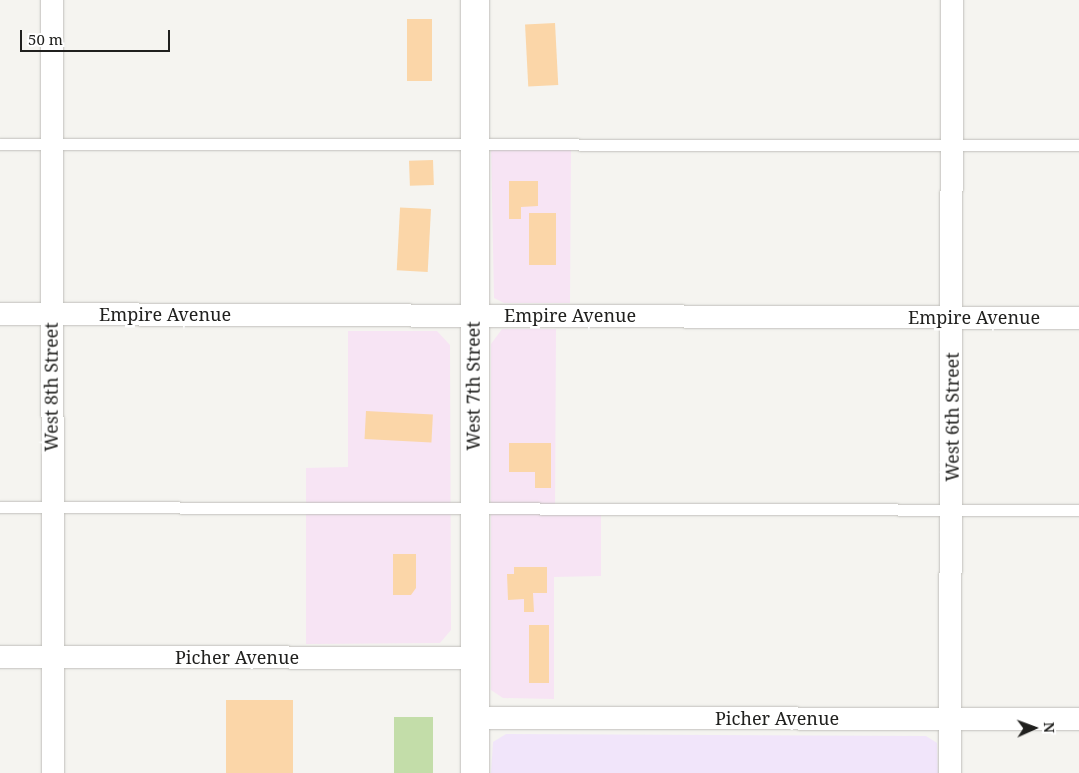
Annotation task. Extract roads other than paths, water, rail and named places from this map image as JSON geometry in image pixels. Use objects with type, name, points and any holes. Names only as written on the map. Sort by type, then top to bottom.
[{"type":"main road","name":"West 7th Street","points":[[475,0],[473,314],[475,773]]},
{"type":"street","name":"West 8th Street","points":[[52,0],[51,657],[53,773]]},
{"type":"street","name":"West 6th Street","points":[[950,773],[952,0]]},
{"type":"street","name":"Empire Avenue","points":[[0,314],[473,314],[1079,318]]},
{"type":"street","name":"Picher Avenue","points":[[0,657],[474,658]]},
{"type":"street","name":"Picher Avenue","points":[[475,718],[1079,719]]},
{"type":"lane","points":[[0,144],[474,142],[1079,145]]},
{"type":"lane","points":[[0,507],[951,508],[1079,510]]}]
